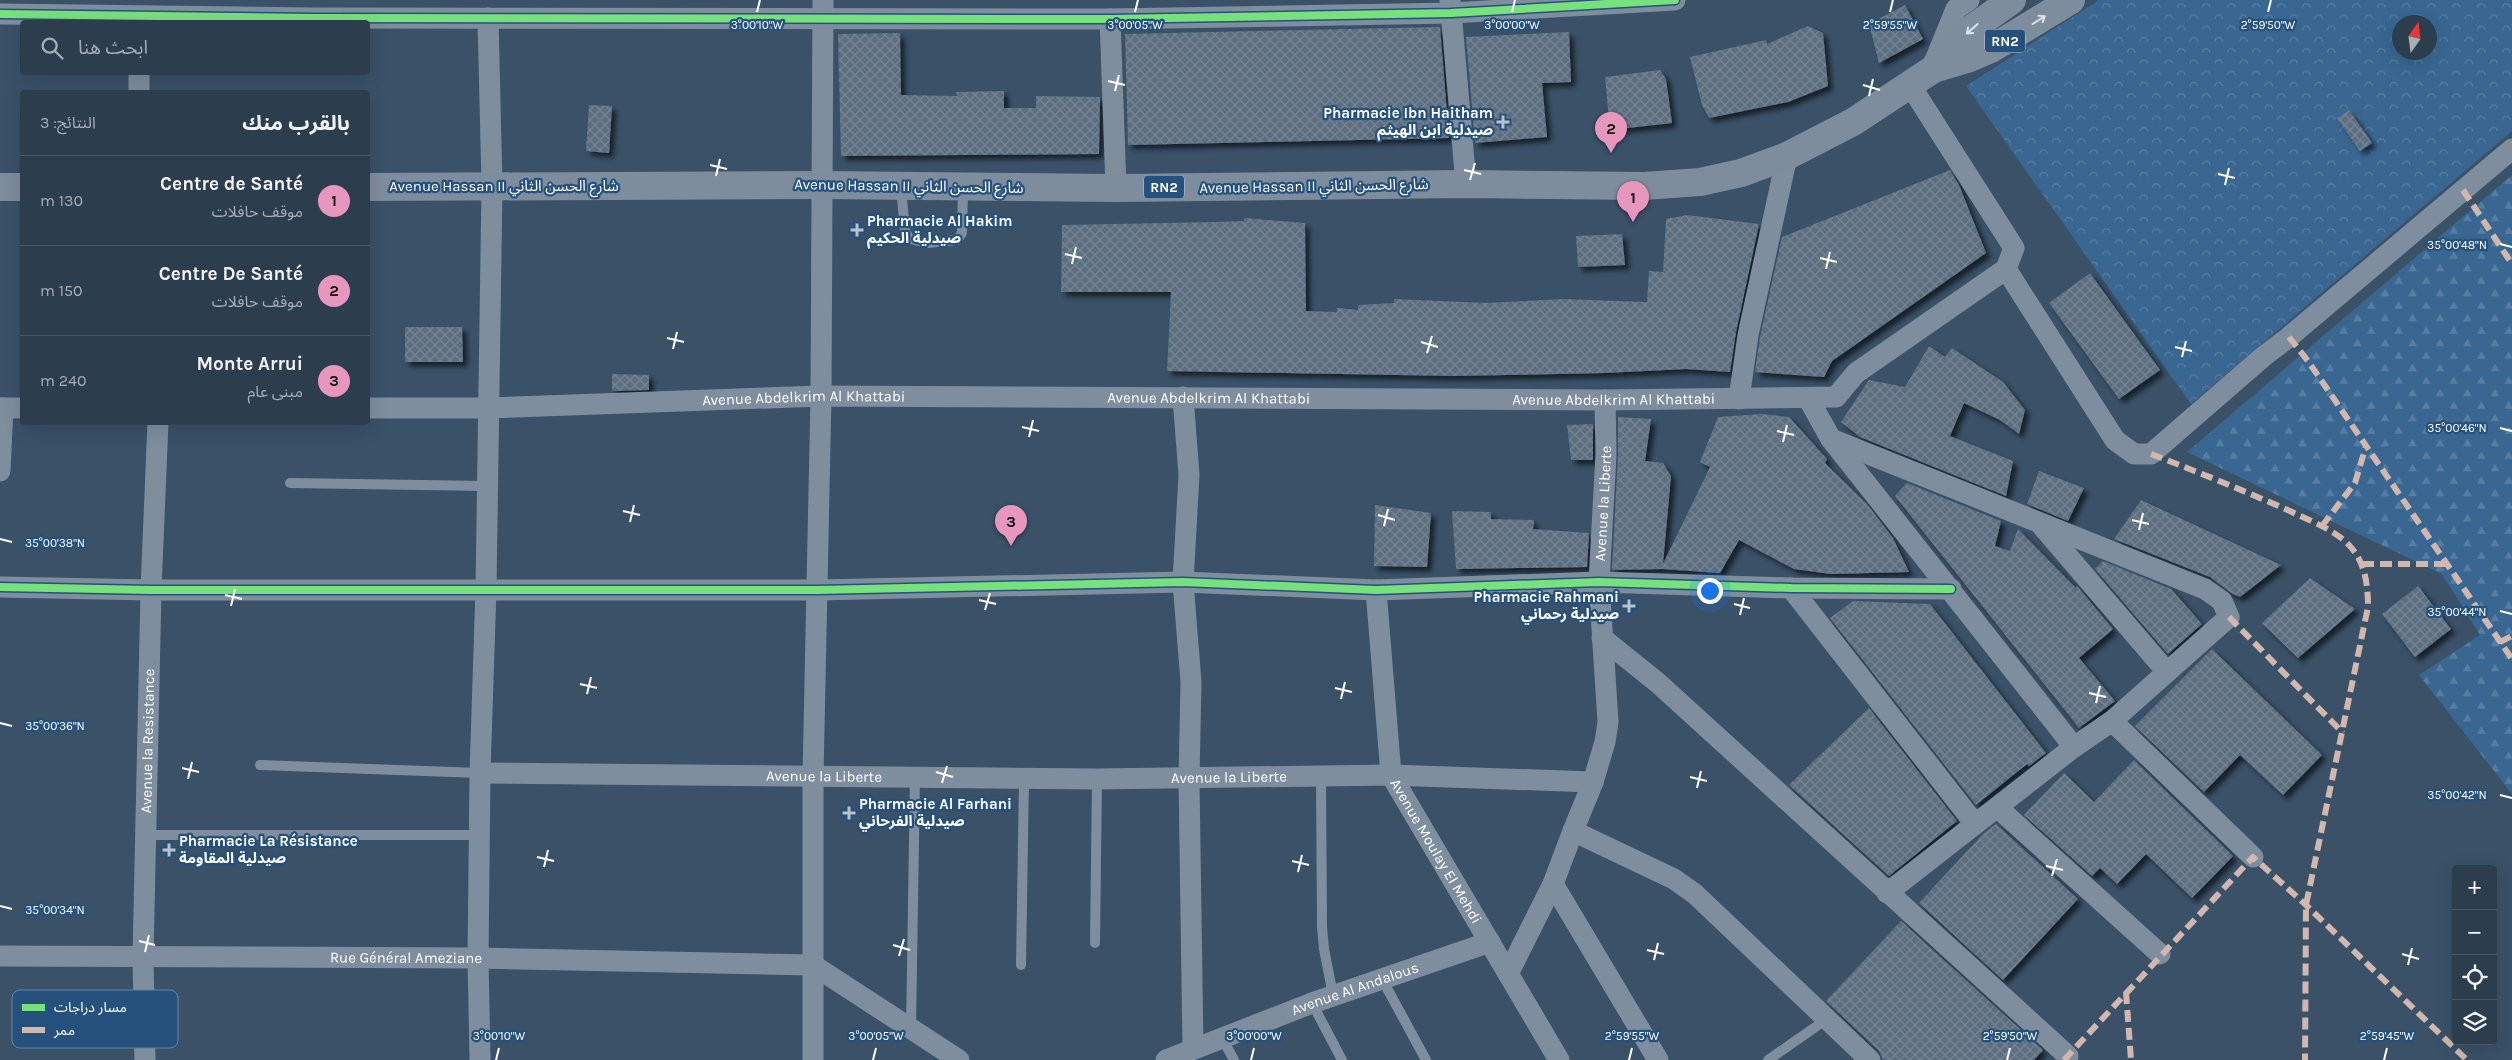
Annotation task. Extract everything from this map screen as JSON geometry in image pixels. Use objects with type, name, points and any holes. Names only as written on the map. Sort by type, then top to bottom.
[{"type":"main road","name":"Avenue Hassan II شارع الحسن الثاني","points":[[370,186],[822,185],[1116,188],[1466,184],[1644,186],[1681,183],[1741,173],[1787,156],[1853,122],[1921,77],[1970,30],[2012,0]]},
{"type":"main road","name":"Avenue Hassan II شارع الحسن الثاني","points":[[1921,77],[1991,49],[2071,0]]},
{"type":"main road","points":[[0,187],[20,187]]},
{"type":"street","points":[[0,14],[139,12],[216,8],[488,18],[822,9],[1101,13],[1450,7],[1675,0]]},
{"type":"street","points":[[1969,0],[1956,9],[1921,77],[2014,248],[2006,269],[2116,440],[2134,454],[2151,454],[2264,356],[2289,338],[2512,149]]},
{"type":"street","points":[[1450,7],[1466,184]]},
{"type":"street","points":[[813,1060],[813,777],[820,396],[822,9]]},
{"type":"street","points":[[1101,13],[1116,188]]},
{"type":"street","points":[[480,1060],[478,958],[480,773],[486,590],[487,408],[492,186],[488,18]]},
{"type":"street","points":[[139,75],[139,90]]},
{"type":"street","points":[[1739,399],[1748,335],[1787,156]]},
{"type":"street","name":"Avenue Abdelkrim Al Khattabi","points":[[370,408],[487,408],[820,396],[1605,400],[1836,397],[1856,373],[2006,269]]},
{"type":"street","points":[[1183,397],[1189,475],[1183,582],[1191,682],[1189,779],[1193,1049]]},
{"type":"street","points":[[1808,398],[1831,439],[2074,747]]},
{"type":"street","name":"Avenue la Liberte","points":[[480,773],[1097,779],[1391,775],[1593,782],[1605,742],[1608,722],[1599,582],[1606,454],[1605,400]]},
{"type":"street","points":[[0,471],[8,408]]},
{"type":"street","name":"Avenue la Resistance","points":[[144,990],[151,590],[158,425]]},
{"type":"street","points":[[1831,439],[2205,589],[2222,602],[2230,617],[2112,721],[2074,747],[1887,893]]},
{"type":"street","points":[[2040,524],[2167,672]]},
{"type":"street","points":[[0,587],[151,590],[817,590],[1183,582],[1376,590],[1599,582],[1791,588],[1951,589]]},
{"type":"street","points":[[1791,588],[1975,824]]},
{"type":"street","name":"Avenue Moulay El Mehdi","points":[[1376,590],[1391,775],[1559,1060]]},
{"type":"street","points":[[1602,638],[1665,690],[2068,1056]]},
{"type":"street","points":[[2112,721],[2253,857]]},
{"type":"street","points":[[1508,974],[1553,884],[1593,782]]},
{"type":"street","points":[[1998,808],[2160,954]]},
{"type":"street","points":[[1573,831],[1686,886],[1870,1060]]},
{"type":"street","points":[[1553,884],[1658,1060]]},
{"type":"street","name":"Avenue Al Andalous","points":[[1166,1060],[1333,995],[1490,942]]},
{"type":"street","name":"Rue Général Ameziane","points":[[0,956],[478,958],[813,965]]},
{"type":"street","points":[[813,965],[959,1060]]},
{"type":"lane","points":[[901,187],[906,232],[910,239],[927,243],[957,240],[962,233],[963,187]]},
{"type":"lane","points":[[290,483],[487,486]]},
{"type":"lane","points":[[260,765],[480,773]]},
{"type":"lane","points":[[1321,776],[1322,927],[1324,949],[1333,995]]},
{"type":"lane","points":[[911,1029],[915,777]]},
{"type":"lane","points":[[1021,965],[1024,778]]},
{"type":"lane","points":[[1095,943],[1097,779]]},
{"type":"lane","points":[[147,834],[480,835]]},
{"type":"lane","points":[[1382,978],[1426,1060]]},
{"type":"lane","points":[[1312,1003],[1342,1060]]},
{"type":"lane","points":[[1768,1060],[1827,1019]]},
{"type":"lane","points":[[1222,1038],[1234,1060]]},
{"type":"green space","points":[[2099,0],[2512,0],[2512,131],[2191,404],[1966,86]]},
{"type":"green space","points":[[2512,175],[2512,794],[2419,675],[2480,635],[2442,574],[2187,452]]},
{"type":"building","points":[[1905,5],[1923,39],[1879,63],[1869,24]]},
{"type":"building","points":[[1808,26],[1823,33],[1828,86],[1788,102],[1709,118],[1702,105],[1690,57],[1766,40],[1767,44]]},
{"type":"building","points":[[1440,27],[1449,138],[1128,145],[1125,34]]},
{"type":"building","points":[[1569,32],[1571,82],[1542,83],[1547,137],[1475,143],[1466,37]]},
{"type":"building","points":[[900,33],[901,95],[957,96],[956,92],[1004,91],[1004,108],[1036,108],[1036,96],[1100,97],[1099,154],[841,156],[838,34]]},
{"type":"building","points":[[1660,70],[1666,79],[1672,123],[1610,130],[1605,77]]},
{"type":"building","points":[[589,105],[612,106],[609,153],[586,151]]},
{"type":"building","points":[[2349,110],[2372,143],[2360,151],[2337,118]]},
{"type":"building","points":[[1950,170],[1959,185],[1986,253],[1832,361],[1824,377],[1755,372],[1760,337],[1782,237]]},
{"type":"building","points":[[1687,215],[1759,224],[1736,332],[1730,372],[1686,369],[1604,373],[1455,376],[1167,371],[1171,292],[1061,292],[1062,225],[1244,221],[1244,218],[1305,223],[1306,311],[1337,312],[1337,308],[1358,310],[1358,305],[1394,303],[1394,299],[1486,303],[1563,299],[1647,302],[1649,271],[1663,272],[1666,219]]},
{"type":"building","points":[[1622,234],[1625,265],[1578,267],[1576,236]]},
{"type":"building","points":[[2090,273],[2160,370],[2119,399],[2049,303]]},
{"type":"building","points":[[405,327],[462,327],[463,362],[405,362]]},
{"type":"building","points":[[1929,346],[1945,357],[1952,348],[2003,382],[2025,410],[2019,434],[2000,420],[1964,403],[1950,436],[2013,461],[2006,496],[1860,437],[1841,422],[1869,380],[1905,387]]},
{"type":"building","points":[[612,374],[649,375],[649,390],[612,391]]},
{"type":"building","points":[[1762,414],[1789,417],[1827,459],[1825,463],[1867,504],[1893,538],[1909,572],[1831,574],[1794,569],[1739,540],[1720,573],[1662,569],[1612,570],[1618,417],[1651,419],[1645,461],[1663,463],[1671,476],[1663,564],[1710,467],[1700,462],[1718,417]]},
{"type":"building","points":[[1593,424],[1593,460],[1571,460],[1567,425]]},
{"type":"building","points":[[2039,471],[2084,488],[2068,521],[2027,504]]},
{"type":"building","points":[[1907,483],[2001,521],[1995,546],[2010,551],[2018,529],[2076,588],[2077,586],[2113,629],[2079,658],[2115,701],[2079,728],[1895,496]]},
{"type":"building","points":[[2141,500],[2281,565],[2240,597],[2231,593],[2210,577],[2114,539]]},
{"type":"building","points":[[1375,505],[1431,513],[1427,567],[1374,566]]},
{"type":"building","points":[[1452,511],[1491,512],[1491,519],[1534,520],[1533,529],[1589,533],[1587,567],[1456,569]]},
{"type":"building","points":[[2103,561],[2171,589],[2202,624],[2168,654],[2095,569]]},
{"type":"building","points":[[2310,578],[2355,609],[2298,658],[2262,623]]},
{"type":"building","points":[[2418,586],[2451,629],[2415,657],[2382,614]]},
{"type":"building","points":[[1853,601],[1930,604],[2046,753],[2029,766],[2027,764],[1976,805],[1830,618]]},
{"type":"building","points":[[2212,649],[2322,755],[2283,795],[2240,755],[2204,792],[2135,726]]},
{"type":"building","points":[[1869,708],[1957,821],[1889,876],[1789,785]]},
{"type":"building","points":[[2134,760],[2233,856],[2192,898],[2146,854],[2117,884],[2100,868],[2092,876],[2024,815],[2064,773],[2094,802]]},
{"type":"building","points":[[1996,824],[2078,899],[2003,980],[1919,903],[1983,834]]},
{"type":"building","points":[[1901,921],[2043,1050],[2034,1060],[1883,1060],[1879,1051],[1826,1001]]},
{"type":"marked path","points":[[2463,190],[2512,264]]},
{"type":"marked path","points":[[2289,337],[2308,361],[2512,659]]},
{"type":"marked path","points":[[2322,526],[2355,483],[2366,446]]},
{"type":"marked path","points":[[2151,454],[2292,512],[2328,530],[2348,544],[2362,565],[2368,607],[2306,905],[2305,1060]]},
{"type":"marked path","points":[[2362,564],[2448,564]]},
{"type":"marked path","points":[[2229,617],[2343,733]]},
{"type":"marked path","points":[[2500,642],[2512,636]]},
{"type":"marked path","points":[[2064,1060],[2253,857],[2306,905],[2467,1060]]},
{"type":"marked path","points":[[2126,992],[2131,1060]]},
{"type":"cycle path","points":[[0,14],[315,18],[1110,19],[1451,13],[1675,0]]},
{"type":"cycle path","points":[[0,587],[151,590],[817,590],[1183,582],[1376,590],[1599,582],[1791,588],[1951,589]]},
{"type":"place","name":"Pharmacie Ibn Haitham صيدلية ابن الهيثم","points":[[1503,122]]},
{"type":"place","name":"Centre De Santé","points":[[1611,153]]},
{"type":"place","name":"Centre de Santé","points":[[1633,222]]},
{"type":"place","name":"Pharmacie Al Hakim صيدلية الحكيم","points":[[857,230]]},
{"type":"place","name":"Monte Arrui","points":[[1011,546]]},
{"type":"place","name":"Pharmacie Rahmani صيدلية رحماني","points":[[1629,606]]},
{"type":"place","name":"Pharmacie Al Farhani صيدلية الفرحاني","points":[[849,813]]},
{"type":"place","name":"Pharmacie La Résistance صيدلية المقاومة","points":[[169,850]]}]
